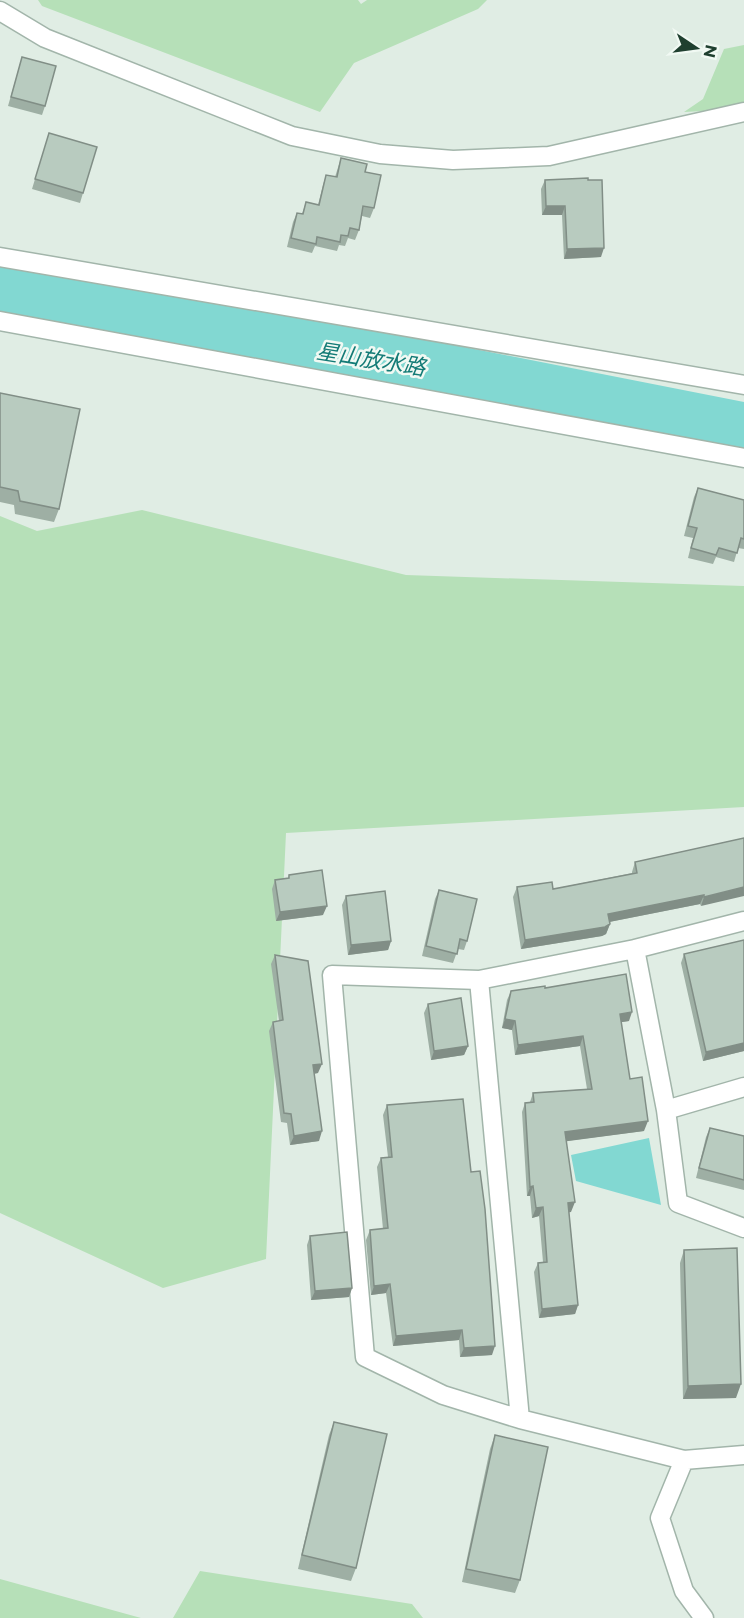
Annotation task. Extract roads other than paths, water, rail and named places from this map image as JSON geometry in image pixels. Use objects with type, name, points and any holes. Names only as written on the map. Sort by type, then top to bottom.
[{"type":"street","points":[[0,11],[45,39],[292,136],[380,154],[453,160],[549,156],[744,112]]},
{"type":"street","points":[[0,257],[744,385]]},
{"type":"street","points":[[0,321],[744,458]]},
{"type":"street","points":[[744,921],[635,949],[479,980],[332,975],[365,1357],[443,1395],[520,1419],[684,1460],[744,1455]]},
{"type":"street","points":[[635,949],[666,1110],[678,1203],[744,1228]]},
{"type":"street","points":[[479,980],[520,1419]]},
{"type":"street","points":[[666,1110],[744,1088]]},
{"type":"street","points":[[684,1460],[660,1518],[684,1591],[704,1618]]},
{"type":"water","name":"星山放水路","points":[[0,260],[42,264],[744,402],[744,453],[0,314]]},
{"type":"water","points":[[649,1138],[661,1205],[576,1181],[571,1155]]}]
